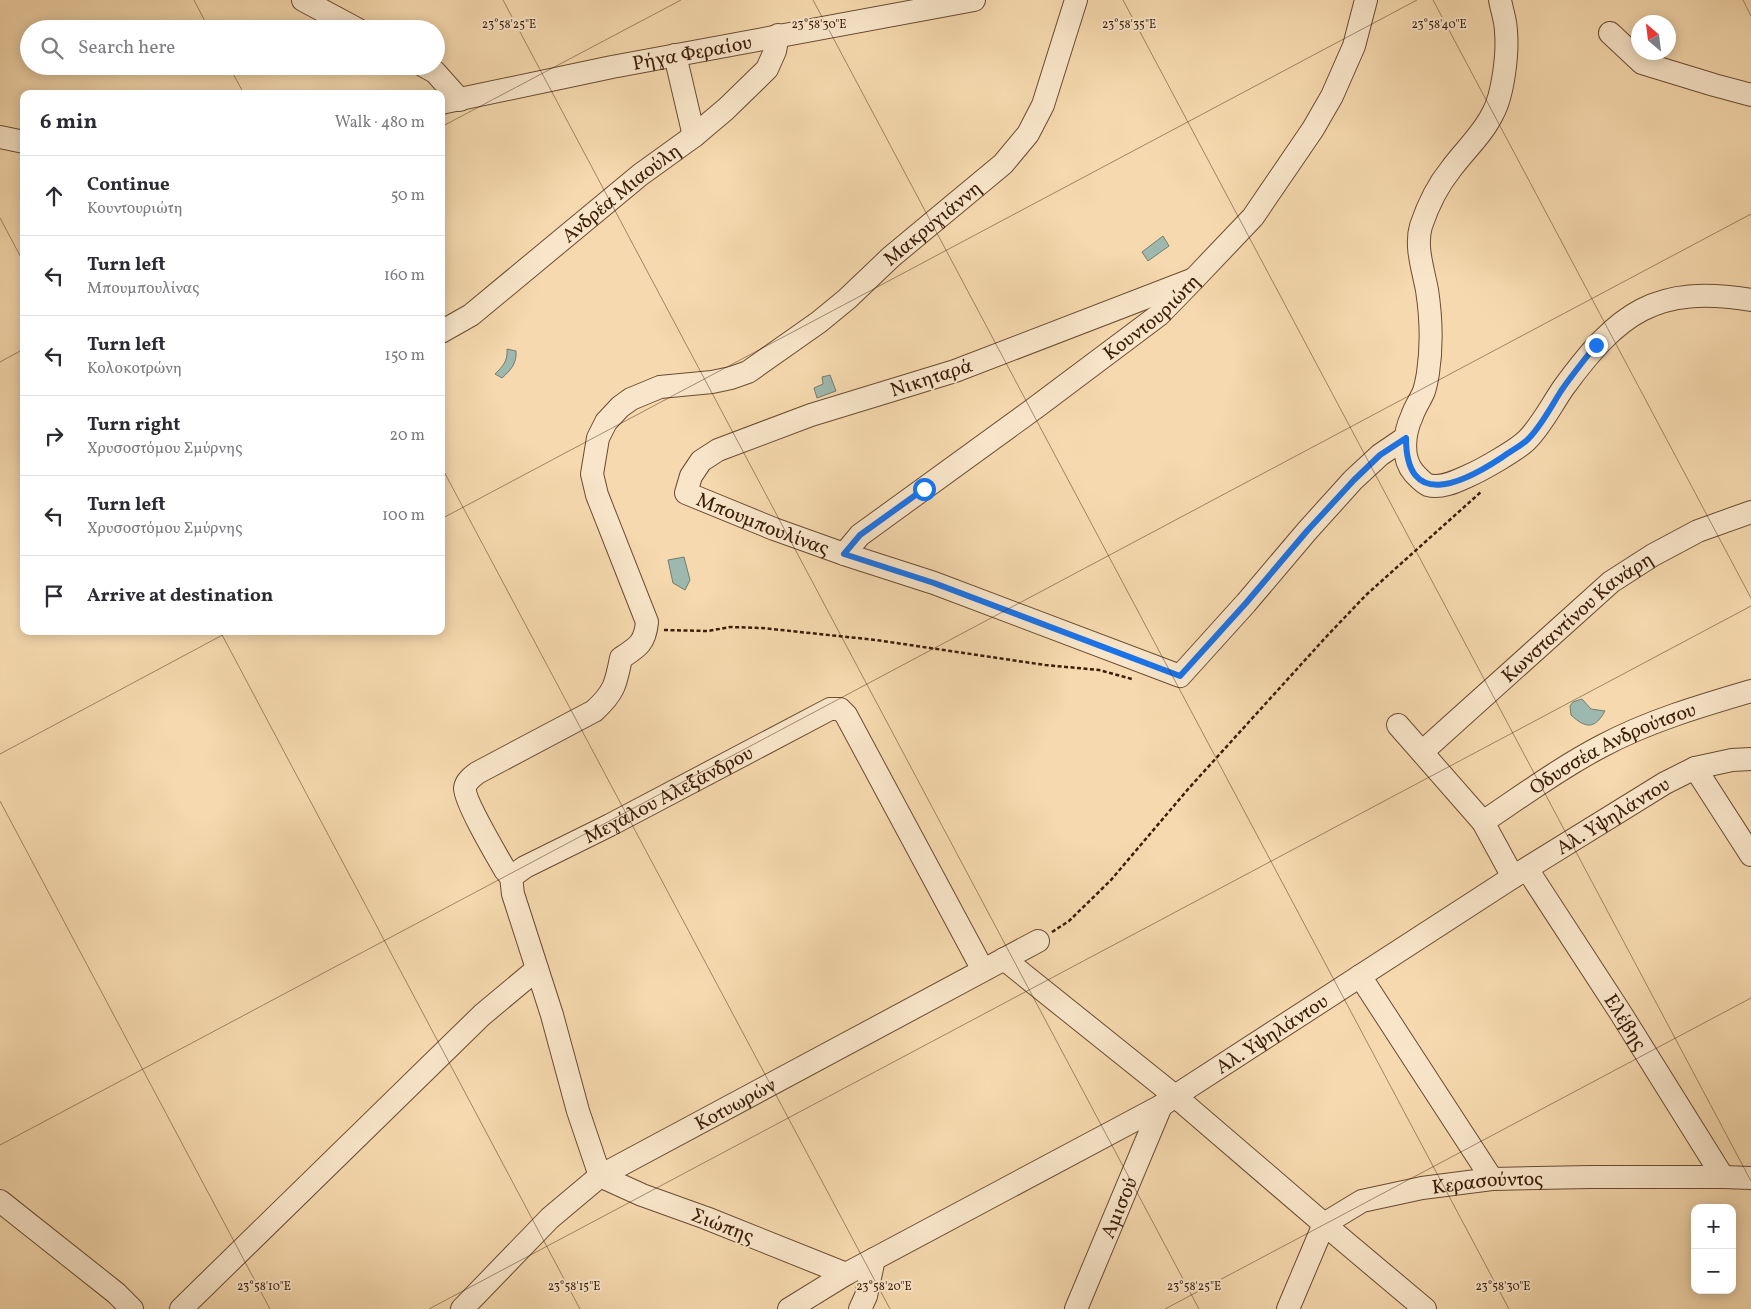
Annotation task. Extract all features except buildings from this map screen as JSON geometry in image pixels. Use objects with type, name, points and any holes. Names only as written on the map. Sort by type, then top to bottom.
[{"type":"street","points":[[303,0],[340,20]]},
{"type":"street","name":"Ρήγα Φεραίου","points":[[450,101],[778,35],[974,0]]},
{"type":"street","name":"Μακρυγιάννη","points":[[647,622],[597,495],[592,474],[598,438],[606,422],[620,407],[631,399],[660,387],[712,382],[748,372],[848,299],[891,257],[1003,164],[1028,134],[1043,105],[1076,0]]},
{"type":"street","name":"Κουντουριώτη","points":[[844,554],[860,535],[1159,315],[1253,217],[1313,130],[1332,96],[1354,46],[1366,0]]},
{"type":"street","points":[[1500,0],[1506,32],[1506,61],[1502,87],[1494,112],[1476,139],[1441,182],[1420,228],[1419,247],[1430,322],[1428,370],[1424,392],[1411,417],[1406,438],[1408,462],[1412,470],[1428,485],[1441,486],[1456,482],[1475,473],[1527,440],[1596,345],[1628,317],[1650,306],[1675,298],[1694,296],[1751,300]]},
{"type":"street","points":[[1610,33],[1636,58],[1650,66],[1714,86],[1751,94]]},
{"type":"street","name":"Ανδρέα Μιαούλη","points":[[445,330],[471,315],[640,176],[694,136],[726,109],[767,69],[775,51],[778,35]]},
{"type":"street","points":[[675,55],[694,136]]},
{"type":"street","points":[[437,75],[444,90]]},
{"type":"street","points":[[0,137],[20,141]]},
{"type":"street","name":"Νικηταρά","points":[[686,493],[691,476],[701,461],[718,450],[811,416],[954,371],[1194,279]]},
{"type":"street","name":"Μπουμπουλίνας","points":[[686,493],[774,529],[934,583],[1180,676],[1354,480],[1380,455],[1406,438]]},
{"type":"street","name":"Κωνσταντίνου Κανάρη","points":[[1422,752],[1611,582],[1653,555],[1698,531],[1751,512]]},
{"type":"street","points":[[600,1176],[578,1111],[552,1015],[513,894],[511,878],[467,798],[466,784],[477,773],[594,711],[608,699],[615,686],[621,658],[637,648],[646,635],[647,622]]},
{"type":"street","name":"Οδυσσέα Ανδρούτσου","points":[[1483,822],[1564,767],[1602,746],[1641,727],[1751,691]]},
{"type":"street","name":"Μεγάλου Αλεξάνδρου","points":[[511,878],[525,867],[610,825],[830,709],[840,710],[846,715],[983,970]]},
{"type":"street","name":"Ελέβης","points":[[1398,725],[1483,822],[1520,873],[1620,1012],[1723,1176]]},
{"type":"street","name":"Αλ. Υψηλάντου","points":[[789,1309],[846,1274],[1168,1101],[1520,873],[1665,783],[1695,768],[1732,760],[1751,759]]},
{"type":"street","points":[[1695,768],[1751,855]]},
{"type":"street","name":"Κοτυωρών","points":[[462,1309],[550,1218],[600,1176],[1038,941]]},
{"type":"street","points":[[1004,959],[1168,1101],[1324,1224],[1425,1309]]},
{"type":"street","points":[[181,1309],[482,1015],[537,969]]},
{"type":"street","points":[[1360,976],[1492,1179]]},
{"type":"street","name":"Αμισού","points":[[1076,1309],[1168,1101]]},
{"type":"street","name":"Σιώπης","points":[[600,1176],[642,1195],[706,1218],[846,1274]]},
{"type":"street","name":"Κερασούντος","points":[[1324,1224],[1362,1201],[1422,1188],[1492,1179],[1723,1176],[1751,1178]]},
{"type":"street","points":[[0,1201],[116,1293],[132,1309]]},
{"type":"street","points":[[1288,1309],[1324,1224]]},
{"type":"street","points":[[860,1309],[866,1296],[874,1259]]},
{"type":"path","points":[[1038,941],[1069,920],[1111,880],[1196,781],[1326,637],[1366,595],[1435,535],[1484,488]]},
{"type":"path","points":[[647,622],[662,630],[708,630],[730,627],[762,628],[876,640],[1045,665],[1099,670],[1139,681]]},
{"type":"water","points":[[1163,236],[1169,246],[1148,261],[1142,252]]},
{"type":"water","points":[[507,349],[516,351],[516,359],[511,369],[502,378],[495,374],[507,357]]},
{"type":"water","points":[[830,375],[836,391],[817,398],[814,388],[823,384],[822,377]]},
{"type":"water","points":[[684,557],[690,580],[685,590],[673,583],[668,560]]},
{"type":"water","points":[[1582,699],[1591,709],[1605,711],[1594,724],[1586,725],[1571,715],[1570,706],[1573,702]]},
{"type":"route","points":[[924,489],[860,535],[844,554],[934,583],[1180,676],[1246,603],[1307,531],[1380,455],[1406,438],[1408,462],[1412,470],[1428,485],[1441,486],[1456,482],[1475,473],[1527,440],[1596,345]]}]
